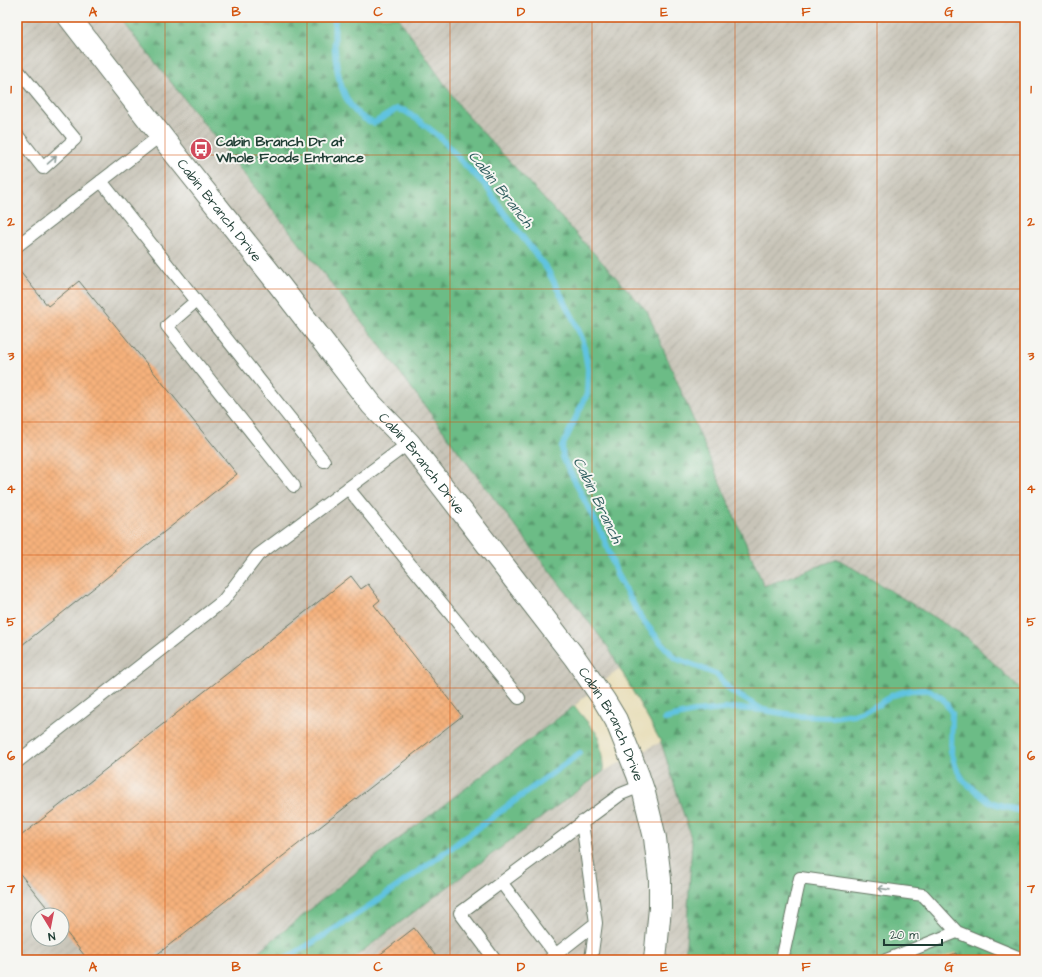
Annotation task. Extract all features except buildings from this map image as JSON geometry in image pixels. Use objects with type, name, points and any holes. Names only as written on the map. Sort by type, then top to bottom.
[{"type":"street","name":"Cabin Branch Drive","points":[[69,17],[278,282],[372,405],[409,443],[579,664],[604,700],[616,720],[632,759],[655,838],[660,879],[660,908],[655,960]]},
{"type":"lane","points":[[17,69],[75,140],[43,168],[17,135]]},
{"type":"lane","points":[[17,246],[161,135]]},
{"type":"lane","points":[[101,181],[324,461]]},
{"type":"lane","points":[[196,300],[167,326],[294,486]]},
{"type":"lane","points":[[17,762],[223,601],[258,555],[409,443]]},
{"type":"lane","points":[[348,488],[519,698]]},
{"type":"lane","points":[[495,960],[460,913],[621,794],[641,786]]},
{"type":"lane","points":[[582,822],[596,923],[591,960]]},
{"type":"lane","points":[[782,960],[800,878],[923,895],[957,932],[1025,960]]},
{"type":"lane","points":[[501,882],[553,957],[596,923]]},
{"type":"lane","points":[[886,960],[957,932]]},
{"type":"shaded area","points":[[17,17],[119,17],[370,332],[476,475],[608,647],[620,668],[574,706],[379,854],[248,960],[17,960]]},
{"type":"shaded area","points":[[398,17],[1025,17],[1025,694],[968,638],[838,559],[764,586],[647,311],[464,112]]},
{"type":"shaded area","points":[[661,742],[692,841],[685,960],[351,960],[604,771]]},
{"type":"green space","points":[[119,17],[398,17],[464,112],[647,311],[764,586],[838,559],[968,638],[1025,694],[1025,960],[685,960],[692,841],[661,742],[608,647],[476,475],[370,332]]},
{"type":"green space","points":[[574,706],[599,736],[604,771],[351,960],[248,960],[379,854]]},
{"type":"waterway","name":"Cabin Branch","points":[[335,17],[336,62],[344,93],[351,106],[361,116],[374,123],[397,109],[405,111],[440,137],[486,186],[504,213],[547,269],[573,318],[583,341],[588,369],[587,394],[562,447],[563,458],[604,538],[617,575],[641,618],[658,639],[675,658],[716,674],[731,691],[763,710],[799,716],[832,717],[854,714],[878,705],[893,695],[911,690],[929,690],[943,699],[952,713],[951,751],[956,768],[964,781],[989,802],[1025,812]]},
{"type":"waterway","points":[[665,719],[694,712],[733,708],[763,710]]},
{"type":"waterway","points":[[283,960],[322,937],[397,887],[580,753]]},
{"type":"place","name":"Cabin Branch Dr at Whole Foods Entrance","points":[[201,149]]}]
